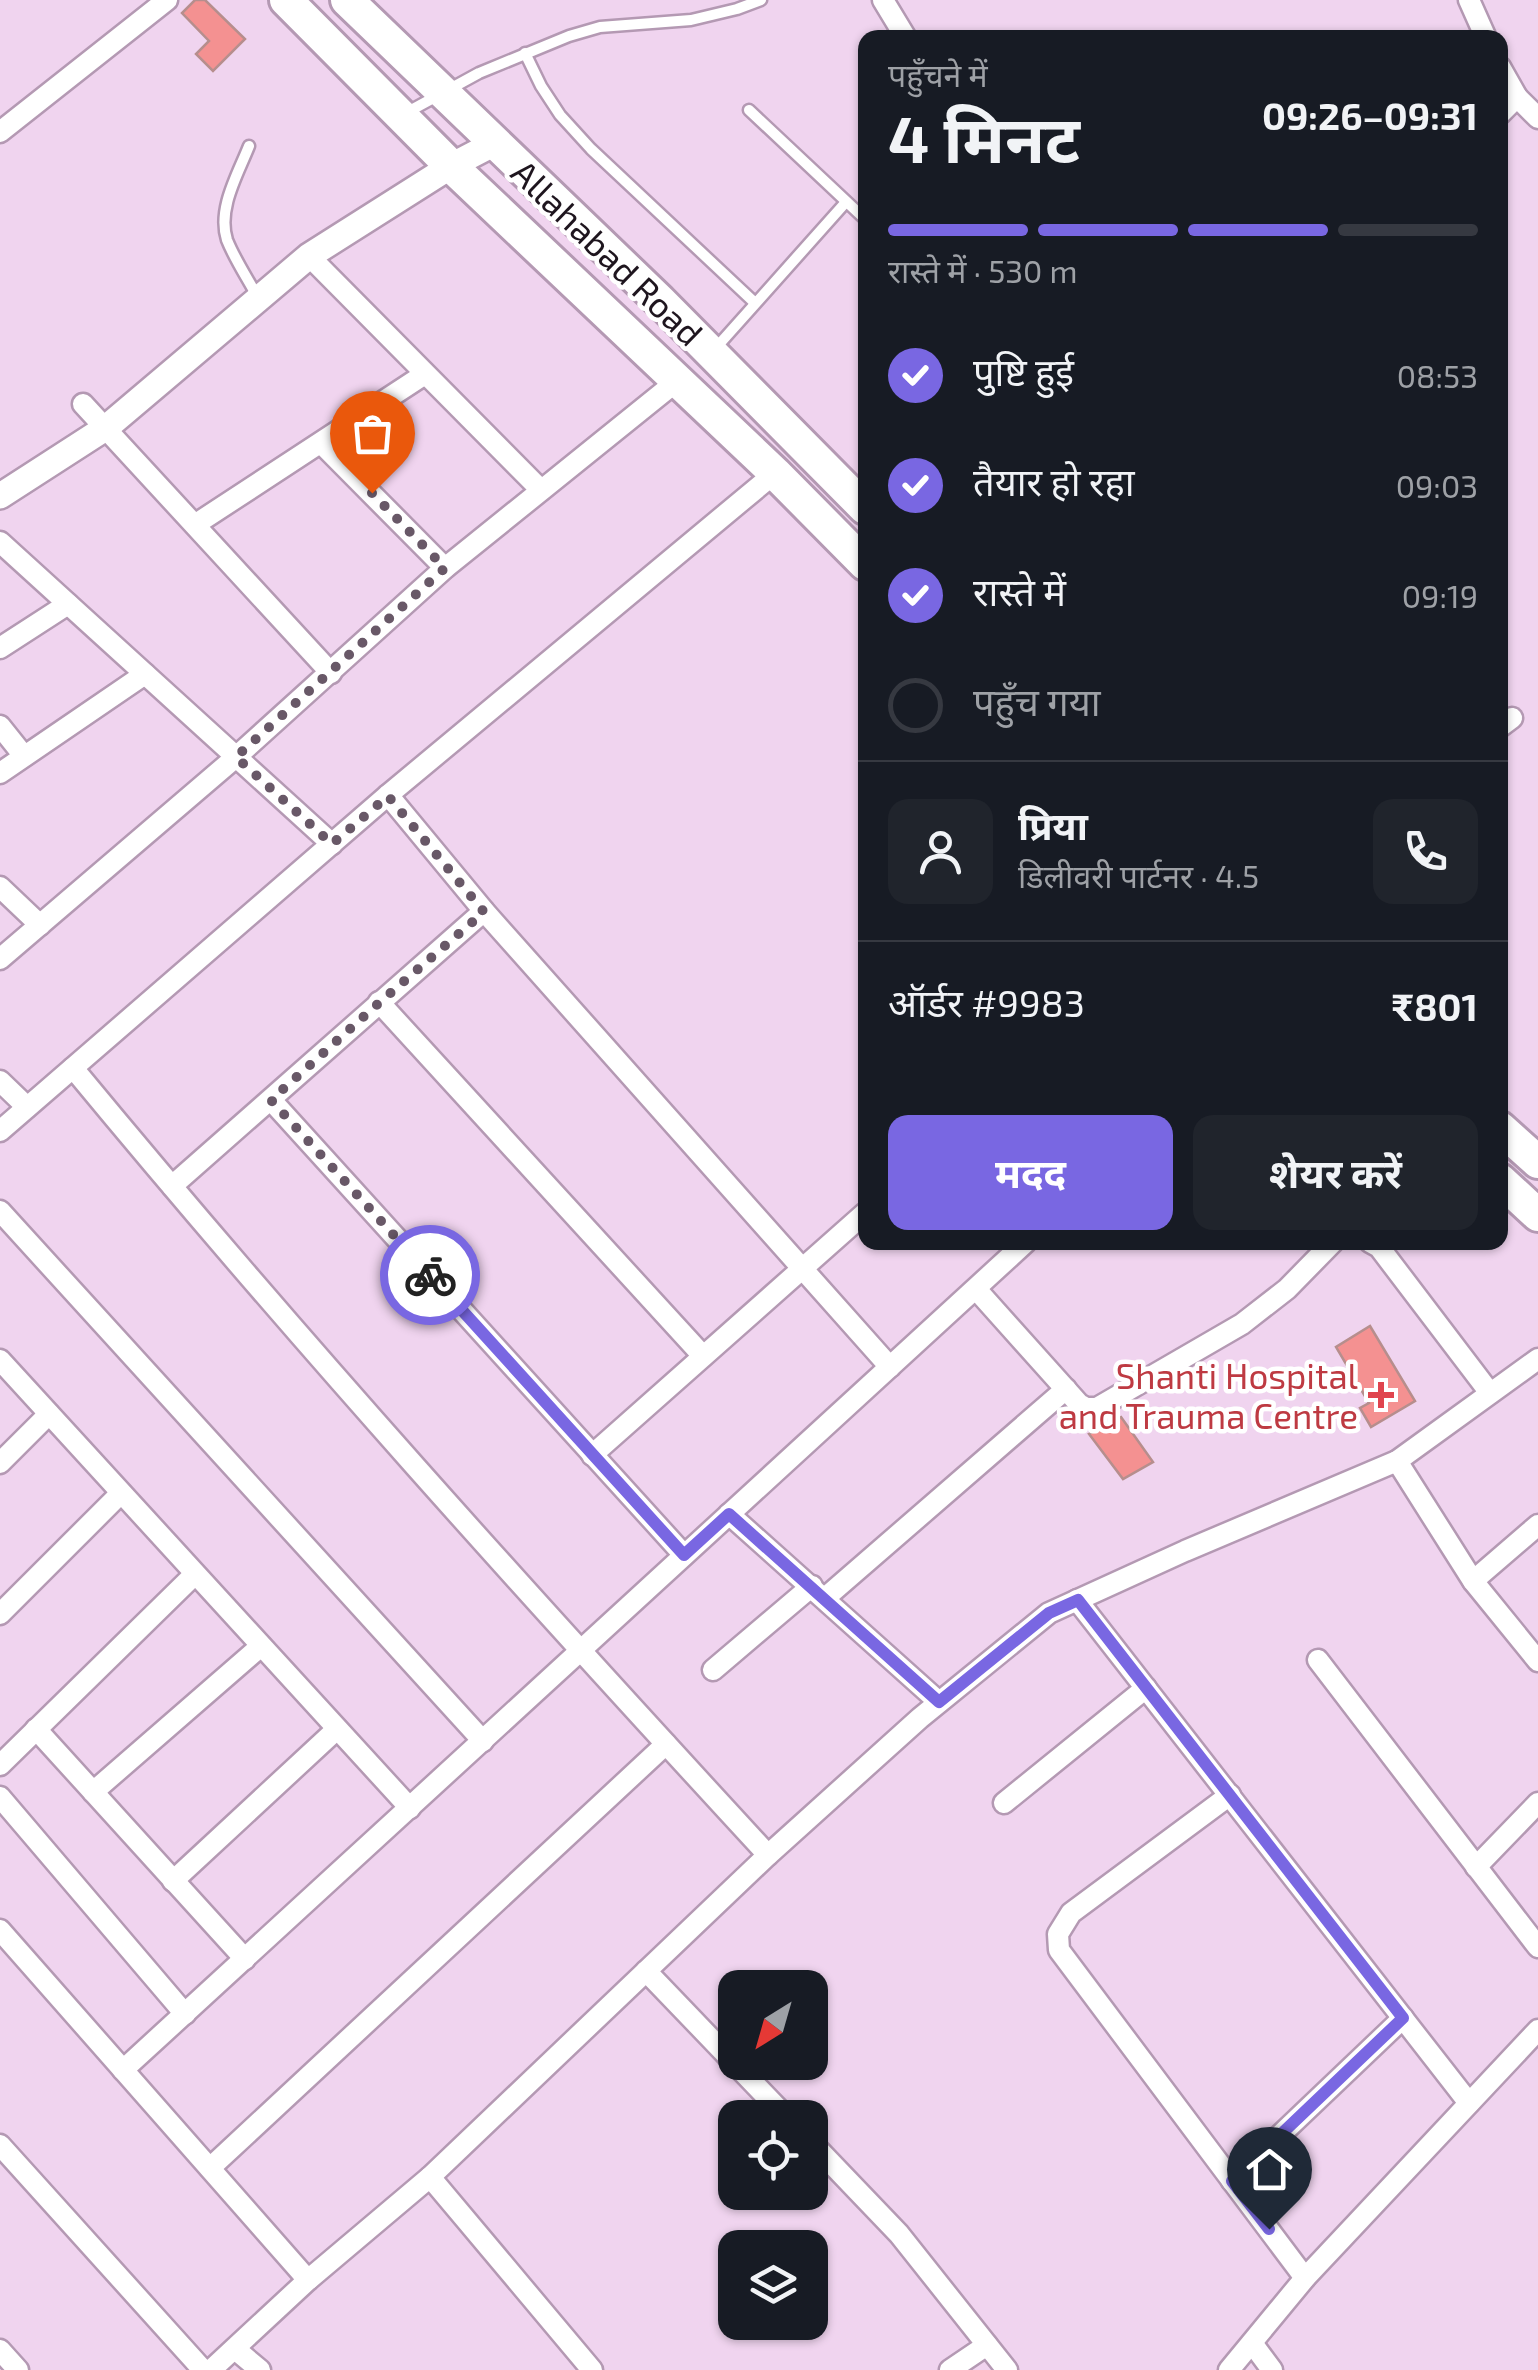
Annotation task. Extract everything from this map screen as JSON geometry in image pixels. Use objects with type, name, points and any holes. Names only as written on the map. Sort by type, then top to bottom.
[{"type":"main road","points":[[286,0],[451,166],[858,557]]},
{"type":"main road","name":"Allahabad Road","points":[[346,0],[712,353],[858,501]]},
{"type":"main road","points":[[1508,1135],[1538,1162]]},
{"type":"main road","points":[[1508,1187],[1538,1215]]},
{"type":"street","points":[[0,132],[167,0]]},
{"type":"street","points":[[883,0],[901,30]]},
{"type":"street","points":[[1469,0],[1482,30]]},
{"type":"street","points":[[1508,81],[1538,118]]},
{"type":"street","points":[[1508,106],[1517,96]]},
{"type":"street","points":[[0,496],[106,427],[309,256],[495,142]]},
{"type":"street","points":[[309,256],[541,490]]},
{"type":"street","points":[[196,524],[425,374]]},
{"type":"street","points":[[0,959],[236,757],[445,568],[677,381]]},
{"type":"street","points":[[84,404],[331,673]]},
{"type":"street","points":[[322,444],[445,568]]},
{"type":"street","points":[[0,1131],[388,796],[774,473]]},
{"type":"street","points":[[0,542],[332,844]]},
{"type":"street","points":[[0,648],[68,604]]},
{"type":"street","points":[[0,772],[145,674]]},
{"type":"street","points":[[0,726],[24,756]]},
{"type":"street","points":[[388,796],[484,912],[890,1367]]},
{"type":"street","points":[[0,886],[40,925]]},
{"type":"street","points":[[172,1186],[484,912]]},
{"type":"street","points":[[380,1002],[703,1356]]},
{"type":"street","points":[[73,1068],[332,1371],[580,1652],[768,1855]]},
{"type":"street","points":[[0,1080],[27,1108]]},
{"type":"street","points":[[271,1100],[684,1555]]},
{"type":"street","points":[[0,1211],[482,1741]]},
{"type":"street","points":[[592,1455],[858,1220]]},
{"type":"street","points":[[124,2070],[1017,1250]]},
{"type":"street","points":[[976,1289],[1079,1404],[1097,1408],[1242,1324],[1288,1289],[1325,1250]]},
{"type":"street","points":[[1380,1250],[1490,1393]]},
{"type":"street","points":[[211,2370],[308,2280],[430,2178],[768,1855],[939,1702],[1049,1613],[1398,1460],[1538,1359]]},
{"type":"street","points":[[0,1360],[410,1808]]},
{"type":"street","points":[[713,1670],[818,1592],[1066,1389]]},
{"type":"street","points":[[0,1462],[49,1414]]},
{"type":"street","points":[[1398,1460],[1473,1582],[1538,1661]]},
{"type":"street","points":[[0,1614],[122,1494]]},
{"type":"street","points":[[729,1514],[939,1702]]},
{"type":"street","points":[[1473,1582],[1538,1525]]},
{"type":"street","points":[[0,1765],[194,1574]]},
{"type":"street","points":[[1078,1600],[1469,2103]]},
{"type":"street","points":[[93,1792],[261,1646]]},
{"type":"street","points":[[1318,1660],[1538,1947]]},
{"type":"street","points":[[1004,1803],[1146,1688]]},
{"type":"street","points":[[174,1881],[337,1728]]},
{"type":"street","points":[[36,1729],[245,1959]]},
{"type":"street","points":[[210,2168],[666,1744]]},
{"type":"street","points":[[1230,1795],[1071,1913],[1058,1934],[1059,1950],[1305,2278]]},
{"type":"street","points":[[0,1798],[185,2014]]},
{"type":"street","points":[[1476,1867],[1538,1802]]},
{"type":"street","points":[[1,1935],[308,2280]]},
{"type":"street","points":[[646,1971],[770,2100]]},
{"type":"street","points":[[1232,2181],[1403,2018]]},
{"type":"street","points":[[1230,2370],[1305,2278],[1538,2030]]},
{"type":"street","points":[[0,2146],[203,2370]]},
{"type":"street","points":[[828,2160],[900,2234],[1007,2370]]},
{"type":"street","points":[[430,2178],[591,2370]]},
{"type":"street","points":[[1252,2342],[1272,2370]]},
{"type":"street","points":[[950,2370],[988,2345]]},
{"type":"street","points":[[235,2348],[260,2370]]},
{"type":"street","points":[[0,2350],[18,2370]]},
{"type":"lane","points":[[402,115],[525,52],[600,27],[691,20],[761,0]]},
{"type":"lane","points":[[525,52],[550,101],[591,149],[754,302]]},
{"type":"lane","points":[[749,110],[858,213]]},
{"type":"lane","points":[[248,146],[224,216],[226,238],[258,299]]},
{"type":"lane","points":[[712,353],[846,202]]},
{"type":"building","points":[[195,0],[205,0],[245,39],[213,71],[196,54],[209,41],[182,13]]},
{"type":"building","points":[[1370,1326],[1415,1401],[1371,1427],[1360,1408],[1369,1403],[1336,1347]]},
{"type":"building","points":[[1121,1417],[1153,1462],[1123,1479],[1089,1434]]},
{"type":"way so far","points":[[372,493],[445,568],[236,757],[332,844],[388,796],[484,912],[271,1100],[430,1275]]},
{"type":"place","name":"Shanti Hospital and Trauma Centre","points":[[1381,1395]]},
{"type":"route","points":[[430,1275],[684,1555],[729,1514],[939,1702],[1049,1613],[1078,1600],[1403,2018],[1232,2181],[1269,2229]]}]
